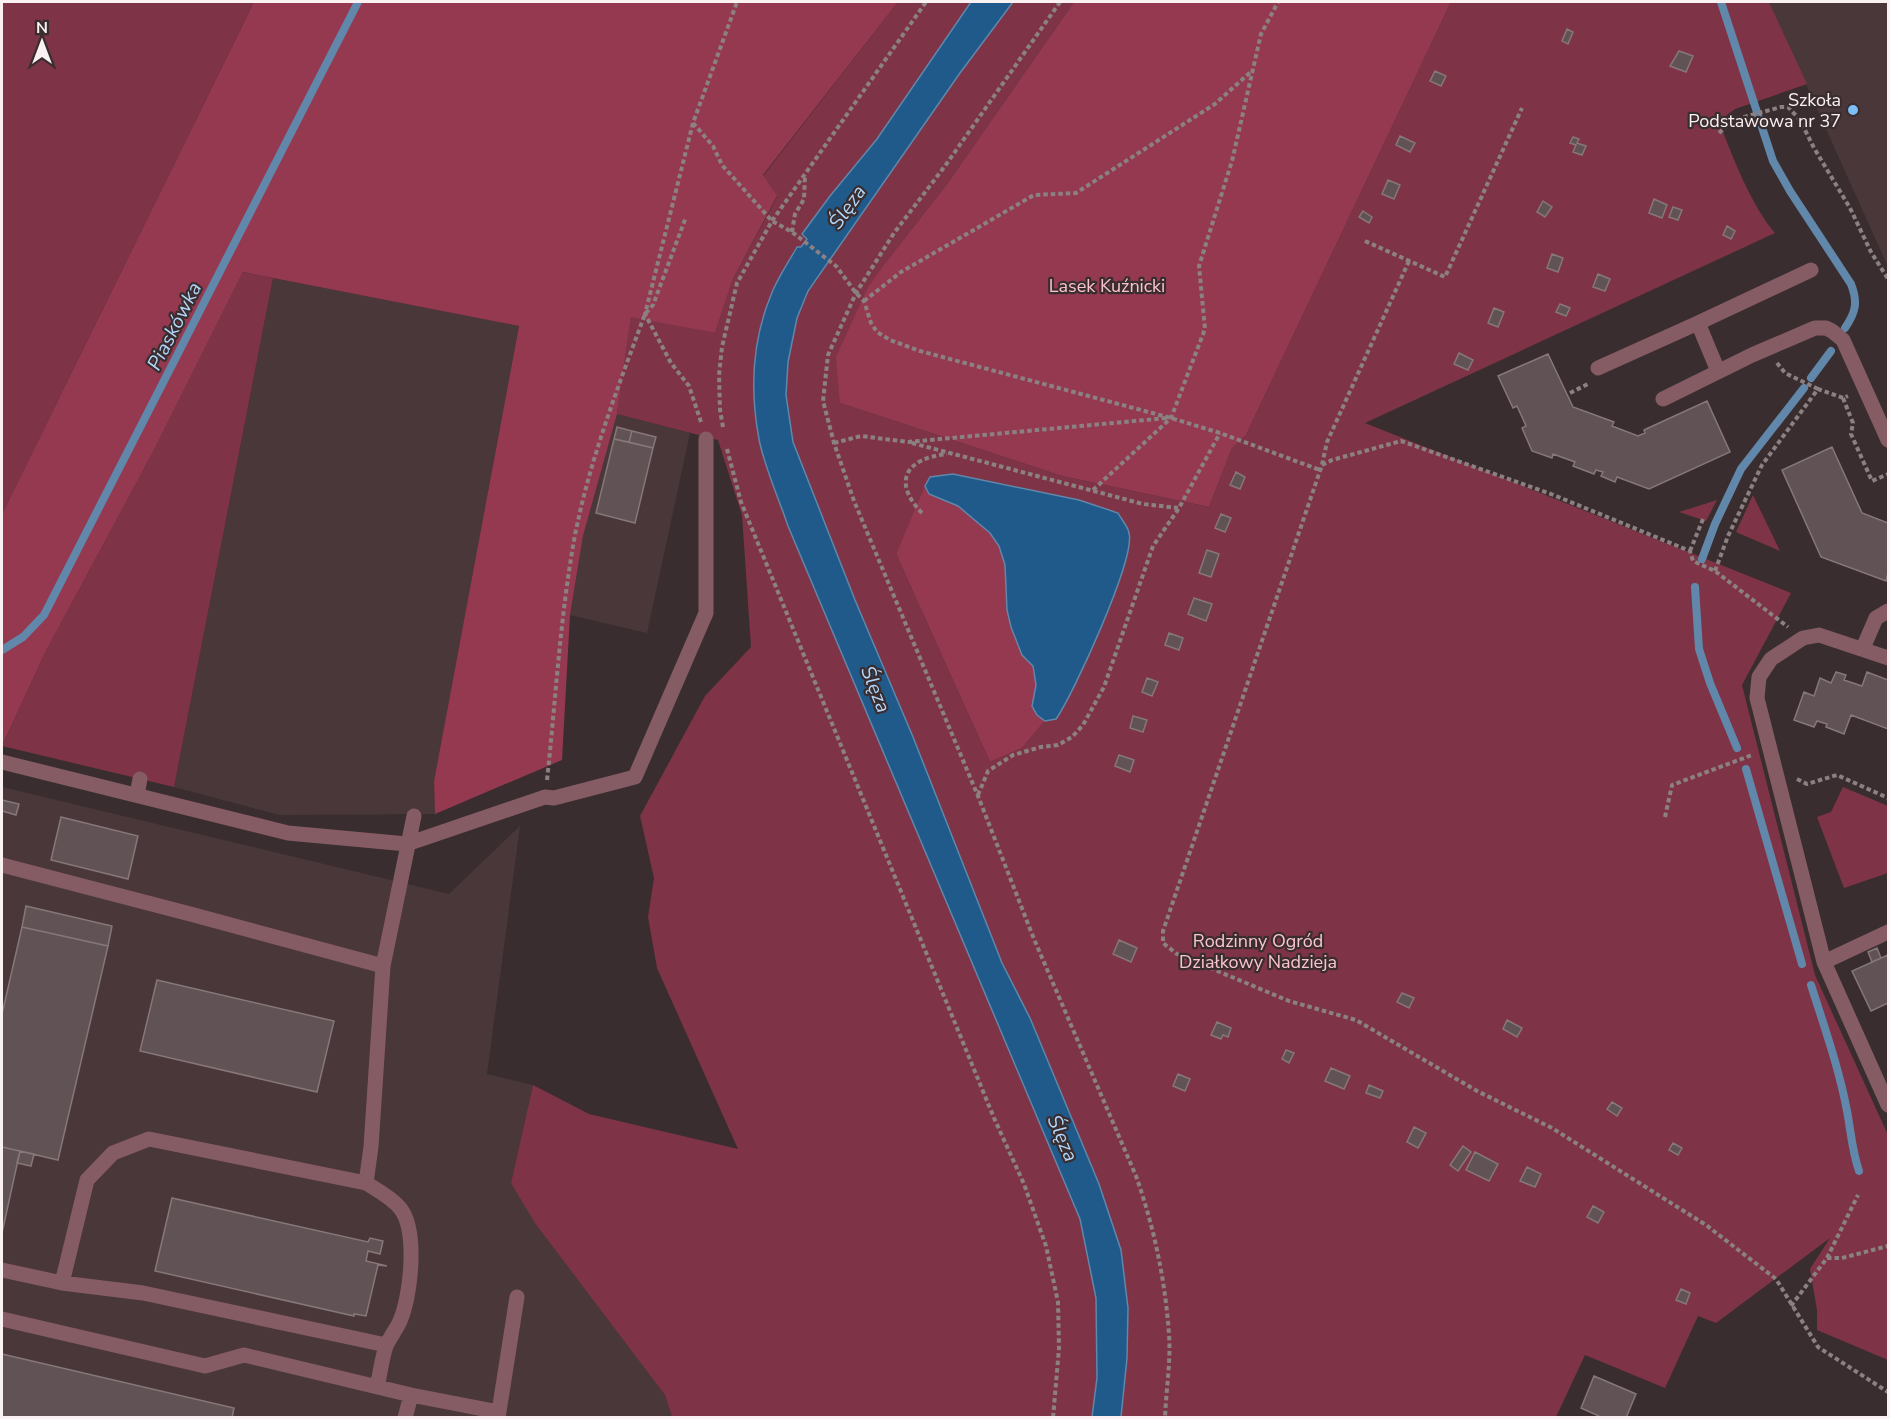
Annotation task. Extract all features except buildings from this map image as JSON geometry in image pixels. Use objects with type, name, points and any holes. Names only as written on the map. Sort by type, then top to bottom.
[{"type":"street","points":[[1598,368],[1811,270]]},
{"type":"street","points":[[1698,323],[1718,371]]},
{"type":"street","points":[[1663,399],[1718,371],[1815,328],[1826,328],[1843,340],[1888,440]]},
{"type":"street","points":[[2,762],[288,833],[408,844],[545,797],[554,798],[635,777],[706,613],[706,439]]},
{"type":"street","points":[[1863,648],[1876,618],[1888,611]]},
{"type":"street","points":[[1888,658],[1819,635],[1803,638],[1771,660],[1759,677],[1757,698],[1824,962],[1888,1104]]},
{"type":"street","points":[[137,795],[140,779]]},
{"type":"street","points":[[366,1183],[383,966],[414,816]]},
{"type":"street","points":[[2,865],[383,966]]},
{"type":"street","points":[[1824,962],[1888,932]]},
{"type":"street","points":[[62,1283],[87,1180],[113,1153],[149,1139],[366,1183],[401,1209],[409,1227],[410,1236],[411,1273],[401,1320],[386,1345],[377,1387]]},
{"type":"street","points":[[2,1270],[62,1283],[143,1293],[386,1345]]},
{"type":"street","points":[[2,1319],[205,1366],[244,1355],[499,1415],[517,1298]]},
{"type":"street","points":[[405,1418],[411,1395]]},
{"type":"path","points":[[545,797],[565,596],[576,534],[604,426],[645,314],[693,123],[737,2]]},
{"type":"path","points":[[723,431],[719,375],[722,347],[737,283],[772,221],[926,2]]},
{"type":"path","points":[[1060,2],[945,166],[894,233],[856,293],[828,355],[823,401],[834,443],[854,501],[978,796],[1035,939],[1136,1176],[1149,1213],[1160,1256],[1169,1336],[1165,1418]]},
{"type":"path","points":[[1093,490],[1171,418],[1205,329],[1199,266],[1232,161],[1261,34],[1278,2]]},
{"type":"path","points":[[864,301],[901,273],[1034,195],[1076,193],[1215,104],[1253,70]]},
{"type":"path","points":[[1719,133],[1733,120],[1788,107],[1800,120],[1888,279]]},
{"type":"path","points":[[1365,241],[1445,277],[1522,108]]},
{"type":"path","points":[[693,123],[713,146],[722,165],[772,221],[792,232],[832,264],[864,301],[871,323],[877,332],[890,340],[920,351],[1171,418],[1220,433],[1320,470]]},
{"type":"path","points":[[792,232],[795,214],[804,199],[805,175]]},
{"type":"path","points":[[645,314],[653,305],[686,217]]},
{"type":"path","points":[[1409,261],[1327,442],[1322,465],[1163,931],[1163,943],[1177,954],[1289,1001],[1356,1020],[1477,1091],[1552,1128],[1706,1225],[1776,1279],[1818,1347],[1888,1392]]},
{"type":"path","points":[[645,314],[671,363],[689,386],[706,439]]},
{"type":"path","points":[[1776,360],[1785,374],[1843,398],[1865,388]]},
{"type":"path","points":[[1570,393],[1591,383]]},
{"type":"path","points":[[1715,571],[1728,536],[1761,465],[1818,389]]},
{"type":"path","points":[[1843,398],[1853,423],[1851,434],[1872,481],[1888,474]]},
{"type":"path","points":[[908,442],[1171,418]]},
{"type":"path","points":[[978,796],[988,771],[1014,755],[1041,747],[1058,745],[1072,737],[1083,725],[1104,687],[1153,546],[1179,508],[1220,433]]},
{"type":"path","points":[[834,443],[861,436],[908,442],[1143,504],[1179,508]]},
{"type":"path","points":[[725,441],[741,502],[994,1119],[1024,1184],[1046,1246],[1058,1302],[1059,1348],[1053,1418]]},
{"type":"path","points":[[1322,465],[1332,460],[1401,441],[1551,494],[1690,551]]},
{"type":"path","points":[[922,513],[907,494],[904,484],[908,472],[918,462],[935,456],[951,454]]},
{"type":"path","points":[[1702,519],[1690,551],[1693,561],[1715,571],[1803,638]]},
{"type":"path","points":[[1665,817],[1672,785],[1770,749]]},
{"type":"path","points":[[1777,775],[1785,773],[1807,784],[1838,775],[1888,798]]},
{"type":"path","points":[[1791,1306],[1827,1258],[1858,1194]]},
{"type":"path","points":[[1827,1258],[1842,1258],[1888,1246]]},
{"type":"shaded area","name":"Szkoła Podstawowa nr 37","points":[[1769,2],[1888,2],[1888,267],[1866,218]]},
{"type":"shaded area","points":[[273,278],[519,326],[434,781],[435,814],[280,815],[174,787]]},
{"type":"shaded area","points":[[617,414],[690,433],[647,633],[570,615],[583,536]]},
{"type":"shaded area","points":[[2,787],[449,894],[520,826],[487,1074],[533,1085],[511,1183],[665,1395],[672,1417],[2,1418]]},
{"type":"green space","points":[[2,2],[254,2],[2,514]]},
{"type":"green space","points":[[254,2],[898,2],[763,175],[777,196],[733,279],[715,333],[631,317],[617,414],[583,536],[570,615],[562,760],[435,814],[434,781],[519,326],[243,272],[152,454],[45,653],[2,746],[2,514]]},
{"type":"green space","points":[[898,2],[971,2],[877,139],[830,196],[802,235],[807,239],[801,247],[796,247],[771,294],[788,526],[1080,1219],[1096,1298],[1097,1378],[1092,1417],[672,1417],[665,1395],[535,1223],[511,1183],[533,1085],[589,1114],[738,1149],[657,968],[648,917],[654,878],[640,816],[705,696],[751,647],[742,515],[718,440],[617,414],[631,316],[715,333],[733,279],[777,197],[763,176]]},
{"type":"green space","name":"Rodzinny Ogród Działkowy Nadzieja","points":[[1013,2],[1074,2],[947,184],[886,262],[840,403],[1062,476],[1209,507],[1232,448],[1246,435],[1451,2],[1769,2],[1807,84],[1735,109],[1719,121],[1750,195],[1775,233],[1365,423],[1791,593],[1742,685],[1815,975],[1888,1135],[1888,1360],[1817,1330],[1817,1310],[1810,1269],[1830,1238],[1716,1323],[1698,1316],[1665,1388],[1585,1355],[1556,1417],[1121,1417],[1127,1358],[1128,1308],[1121,1250],[1030,1018],[1002,963],[793,442],[786,395],[788,362],[797,318],[808,291],[960,73]],"holes":[[[953,474],[1079,500],[1069,695],[1056,719],[1045,721],[1022,748],[990,762],[896,554],[930,477]]]},
{"type":"green space","name":"Lasek Kuźnicki","points":[[1074,2],[1451,2],[1246,435],[1232,448],[1209,507],[1062,476],[840,403],[836,357],[867,289],[947,184]]},
{"type":"green space","points":[[243,272],[273,278],[174,787],[2,746],[45,653],[152,454]]},
{"type":"green space","points":[[925,486],[929,494],[958,506],[990,533],[999,546],[1005,565],[1007,610],[1011,627],[1022,655],[1033,666],[1036,685],[1032,706],[1037,715],[1045,721],[1022,748],[990,762],[896,554]]},
{"type":"green space","points":[[1753,495],[1780,551],[1736,532]]},
{"type":"green space","points":[[1717,500],[1706,521],[1679,512]]},
{"type":"green space","points":[[1843,787],[1888,806],[1888,873],[1844,888],[1817,817],[1831,812]]},
{"type":"water","name":"Ślęza","points":[[971,2],[1013,2],[960,73],[808,291],[797,318],[788,362],[786,395],[793,442],[1002,963],[1030,1018],[1099,1184],[1121,1250],[1128,1308],[1127,1358],[1121,1417],[1092,1417],[1097,1378],[1096,1298],[1080,1219],[788,526],[764,460],[754,403],[756,348],[765,312],[776,283],[797,247],[801,247],[807,239],[802,234],[877,139]]},
{"type":"water","points":[[953,474],[1079,500],[1118,513],[1127,528],[1129,547],[1113,597],[1076,683],[1056,719],[1045,721],[1037,715],[1032,706],[1036,685],[1033,666],[1022,655],[1011,627],[1007,610],[1005,565],[999,546],[990,533],[958,506],[929,494],[925,486],[930,477]]},
{"type":"waterway","name":"Piaskówka","points":[[2,650],[23,637],[44,615],[358,2]]},
{"type":"waterway","points":[[1721,2],[1773,161],[1851,284],[1855,296],[1855,307],[1845,328]]},
{"type":"waterway","points":[[1811,378],[1831,351]]},
{"type":"waterway","points":[[1702,559],[1715,524],[1741,469],[1804,388]]},
{"type":"waterway","points":[[1695,587],[1699,649],[1710,683],[1737,748]]},
{"type":"waterway","points":[[1746,769],[1802,964]]},
{"type":"waterway","points":[[1811,985],[1840,1079],[1859,1171]]},
{"type":"place","name":"Szkoła Podstawowa nr 37","points":[[1853,110]]}]
